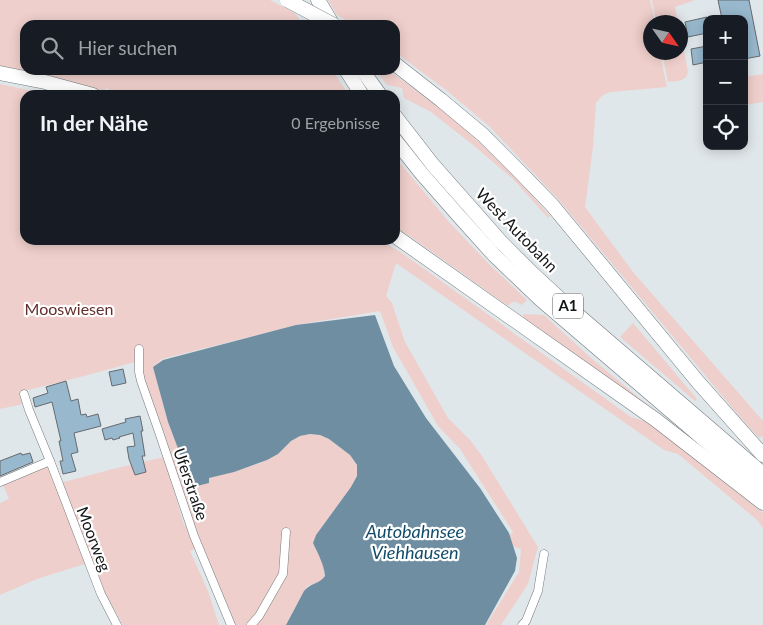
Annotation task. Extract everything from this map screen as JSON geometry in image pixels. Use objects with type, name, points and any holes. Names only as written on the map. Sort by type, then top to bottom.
[{"type":"highway","points":[[287,0],[324,20]]},
{"type":"highway","points":[[302,0],[313,20]]},
{"type":"highway","points":[[318,0],[330,20]]},
{"type":"highway","points":[[400,68],[483,135],[546,199],[698,382],[763,454]]},
{"type":"highway","points":[[0,73],[75,90]]},
{"type":"highway","points":[[349,75],[359,90]]},
{"type":"highway","points":[[366,75],[376,90]]},
{"type":"highway","name":"West Autobahn","points":[[400,122],[433,165],[534,275],[763,474]]},
{"type":"highway","name":"West Autobahn","points":[[400,146],[458,215],[540,299],[763,490]]},
{"type":"highway","points":[[400,239],[656,420],[763,503]]},
{"type":"street","name":"Uferstraße","points":[[139,349],[138,372],[194,536],[231,625]]},
{"type":"street","name":"Moorweg","points":[[24,394],[101,594],[117,625]]},
{"type":"street","points":[[0,482],[50,461]]},
{"type":"street","points":[[252,625],[283,574],[286,532]]},
{"type":"street","points":[[522,625],[526,621],[538,591],[544,554]]},
{"type":"green space","points":[[0,0],[270,0],[295,13],[300,20],[20,20],[20,71],[0,67]]},
{"type":"green space","points":[[328,0],[650,0],[653,15],[643,15],[643,60],[661,60],[667,87],[610,92],[602,96],[596,103],[593,147],[585,207],[633,272],[763,421],[763,436],[759,438],[740,417],[558,199],[489,126],[446,90],[400,56],[400,20],[346,20],[337,15]]},
{"type":"green space","points":[[652,0],[695,0],[675,7],[677,15],[655,15]]},
{"type":"green space","points":[[663,60],[686,60],[688,72],[685,78],[668,82]]},
{"type":"green space","points":[[763,74],[763,102],[748,104],[748,76]]},
{"type":"green space","points":[[36,75],[335,75],[346,90],[111,90],[106,88],[105,90],[96,90]]},
{"type":"green space","points":[[379,75],[395,75],[436,105],[478,141],[515,177],[550,216],[548,218],[513,179],[473,145],[431,112],[404,98],[402,88],[387,85]]},
{"type":"green space","name":"Mooswiesen","points":[[0,84],[28,90],[20,90],[20,245],[388,245],[631,417],[648,422],[763,513],[763,528],[757,520],[678,454],[664,450],[396,263],[386,296],[392,303],[405,342],[448,418],[470,440],[482,456],[538,547],[528,584],[501,625],[486,625],[519,572],[521,549],[506,544],[508,537],[513,532],[460,449],[438,426],[393,347],[380,311],[296,325],[162,359],[153,367],[168,422],[188,475],[209,478],[258,464],[278,454],[291,441],[300,436],[310,434],[320,435],[329,439],[350,455],[357,466],[357,476],[351,487],[316,535],[313,543],[324,567],[324,577],[319,582],[306,588],[286,625],[234,625],[187,506],[135,362],[20,392],[23,404],[0,409]]},
{"type":"green space","points":[[400,163],[449,222],[527,300],[522,305],[512,302],[508,306],[400,230]]},
{"type":"green space","points":[[523,314],[544,315],[591,358],[661,416],[524,320]]},
{"type":"green space","points":[[633,323],[697,399],[695,401],[620,337]]},
{"type":"green space","points":[[164,457],[183,522],[196,548],[190,551],[208,591],[219,625],[123,625],[91,562],[37,579],[0,595],[0,503],[9,499],[3,485],[49,465],[56,484]]},
{"type":"water","name":"Autobahnsee Viehhausen","points":[[375,315],[394,366],[426,418],[480,488],[509,533],[517,558],[515,571],[485,625],[286,625],[304,591],[325,576],[322,563],[313,543],[316,535],[351,487],[357,476],[357,465],[350,455],[329,439],[320,435],[310,434],[300,436],[291,441],[278,454],[267,460],[234,472],[209,478],[209,483],[197,486],[188,475],[168,422],[153,367],[163,360],[296,325]]},
{"type":"building","points":[[718,0],[749,0],[760,56],[748,58],[748,15],[721,15]]},
{"type":"building","points":[[703,18],[703,34],[688,37],[688,21]]},
{"type":"building","points":[[703,47],[703,63],[693,65],[691,49]]},
{"type":"building","points":[[123,369],[126,383],[112,386],[109,372]]},
{"type":"building","points":[[66,381],[71,401],[78,399],[81,415],[86,414],[87,417],[98,414],[101,426],[74,433],[78,452],[71,454],[76,471],[63,474],[60,461],[63,461],[59,441],[61,441],[52,402],[35,407],[33,398],[48,393],[46,387]]},
{"type":"building","points":[[140,416],[145,456],[142,456],[146,472],[135,475],[127,447],[135,446],[133,433],[113,440],[112,438],[105,440],[102,429],[126,422],[125,419]]},
{"type":"building","points":[[21,453],[22,455],[30,453],[33,462],[0,476],[0,461]]}]
